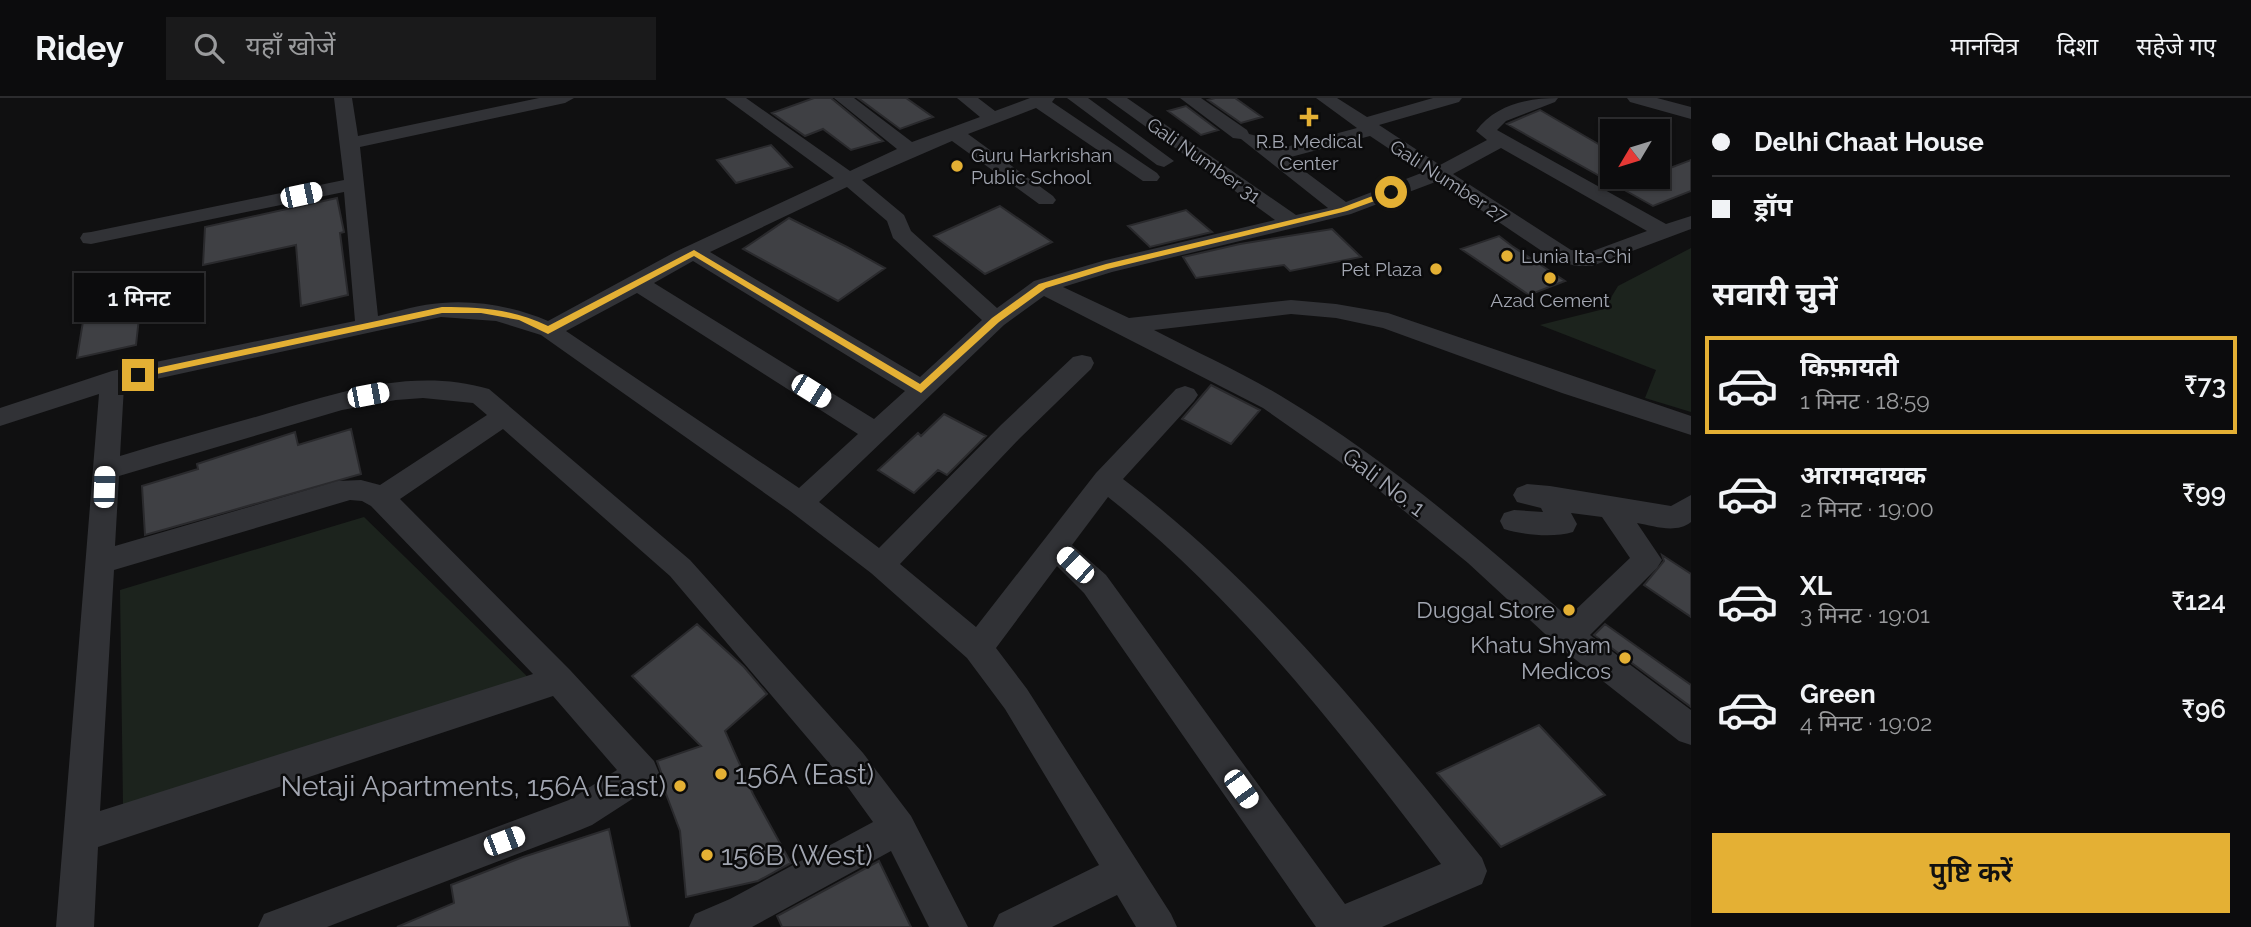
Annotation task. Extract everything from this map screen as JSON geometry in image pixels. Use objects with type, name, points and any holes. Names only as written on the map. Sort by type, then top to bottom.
[{"type":"street","points":[[343,98],[351,143],[364,264],[367,326]]},
{"type":"street","points":[[351,143],[443,117],[565,98]]},
{"type":"street","points":[[734,98],[850,180],[897,219],[901,233],[996,320]]},
{"type":"street","points":[[843,98],[910,150]]},
{"type":"street","points":[[966,98],[993,118]]},
{"type":"street","points":[[1076,98],[1164,161]]},
{"type":"street","name":"Gali Number 31","points":[[1115,98],[1293,223]]},
{"type":"street","points":[[1189,98],[1274,156],[1344,209]]},
{"type":"street","name":"Gali Number 27","points":[[1325,98],[1563,255],[1576,259],[1592,259],[1664,232]]},
{"type":"street","points":[[1274,156],[1453,98]]},
{"type":"street","points":[[1549,98],[1499,117],[1485,131],[1664,232],[1691,222]]},
{"type":"street","points":[[1636,98],[1691,113]]},
{"type":"street","points":[[548,330],[694,252],[910,150],[1042,99],[1150,177]]},
{"type":"street","points":[[954,133],[1046,200]]},
{"type":"street","points":[[800,503],[996,320],[1042,286],[1106,267],[1344,209],[1438,174],[1501,140]]},
{"type":"street","points":[[92,238],[354,184]]},
{"type":"street","points":[[694,252],[921,389]]},
{"type":"street","points":[[638,283],[876,432]]},
{"type":"street","name":"Gali No. 1","points":[[1042,286],[1126,326],[1272,402],[1380,476],[1478,555],[1568,636],[1691,730]]},
{"type":"street","points":[[1126,326],[1291,307],[1336,311],[1388,321],[1571,387],[1691,426]]},
{"type":"street","points":[[0,417],[113,380],[442,310],[481,310],[522,317],[548,330],[800,503],[881,565],[978,648],[1016,699],[1158,927]]},
{"type":"street","points":[[881,565],[1010,432],[1082,363]]},
{"type":"street","points":[[75,927],[113,380]]},
{"type":"street","points":[[105,470],[349,399],[405,388],[452,388],[480,395],[680,568],[851,764],[898,828],[949,927]]},
{"type":"street","points":[[978,648],[1105,480],[1185,396]]},
{"type":"street","points":[[382,498],[504,416]]},
{"type":"street","points":[[1055,547],[1095,584],[1337,927],[1469,871],[1360,733],[1230,585],[1152,513],[1105,480]]},
{"type":"street","points":[[100,562],[338,491],[361,489],[382,498],[559,680],[642,773],[580,813],[277,927]]},
{"type":"street","points":[[1514,521],[1563,524],[1539,496],[1676,518],[1691,506]]},
{"type":"street","points":[[1568,636],[1647,560],[1610,507]]},
{"type":"street","points":[[81,835],[559,680]]},
{"type":"street","points":[[708,927],[746,919],[898,828]]},
{"type":"street","points":[[1012,927],[1122,873]]},
{"type":"shaded area","points":[[1691,248],[1691,412],[1645,398],[1656,370],[1540,325],[1604,309],[1618,286]]},
{"type":"shaded area","points":[[364,517],[535,684],[123,805],[120,590]]},
{"type":"building","points":[[814,98],[831,98],[883,141],[851,150],[823,129],[805,136],[772,113]]},
{"type":"building","points":[[858,98],[906,98],[933,117],[900,129]]},
{"type":"building","points":[[1235,98],[1262,117],[1241,123],[1208,100]]},
{"type":"building","points":[[1186,106],[1218,130],[1201,135],[1168,111]]},
{"type":"building","points":[[1540,110],[1600,145],[1600,176],[1507,124]]},
{"type":"building","points":[[771,145],[792,167],[736,183],[717,160]]},
{"type":"building","points":[[1691,160],[1691,191],[1653,206],[1623,189],[1670,189],[1670,168]]},
{"type":"building","points":[[337,198],[344,232],[340,233],[348,295],[301,306],[296,245],[203,265],[205,227]]},
{"type":"building","points":[[1000,206],[1052,242],[985,274],[934,236]]},
{"type":"building","points":[[1186,210],[1212,232],[1150,247],[1128,226]]},
{"type":"building","points":[[789,218],[885,268],[838,301],[743,249]]},
{"type":"building","points":[[1332,229],[1361,257],[1290,271],[1284,265],[1196,278],[1183,257],[1240,244]]},
{"type":"building","points":[[1499,236],[1565,281],[1529,295],[1461,249]]},
{"type":"building","points":[[142,291],[136,345],[77,358],[86,303]]},
{"type":"building","points":[[1211,385],[1260,410],[1231,444],[1182,419]]},
{"type":"building","points":[[944,414],[986,436],[947,475],[938,470],[914,493],[878,470],[918,433],[921,436]]},
{"type":"building","points":[[351,429],[361,474],[145,535],[142,486],[198,469],[197,464],[295,432],[298,445]]},
{"type":"building","points":[[1662,555],[1691,574],[1691,617],[1644,585],[1664,561]]},
{"type":"building","points":[[697,624],[744,667],[767,694],[725,731],[753,794],[791,863],[758,881],[686,897],[680,831],[660,778],[657,761],[701,746],[632,676]]},
{"type":"building","points":[[1605,624],[1691,685],[1691,707],[1594,635]]},
{"type":"building","points":[[1539,725],[1605,795],[1501,847],[1437,773]]},
{"type":"building","points":[[609,829],[630,927],[397,927],[454,903],[451,885],[523,857]]},
{"type":"building","points":[[879,861],[911,927],[782,927],[777,916]]},
{"type":"place","name":"R.B. Medical Center","points":[[1309,117]]},
{"type":"place","name":"Guru Harkrishan Public School","points":[[957,166]]},
{"type":"place","name":"Lunia Ita-Chi","points":[[1507,256]]},
{"type":"place","name":"Pet Plaza","points":[[1436,269]]},
{"type":"place","name":"Azad Cement","points":[[1550,278]]},
{"type":"place","name":"Duggal Store","points":[[1569,610]]},
{"type":"place","name":"Khatu Shyam Medicos","points":[[1625,658]]},
{"type":"place","name":"156A (East)","points":[[721,774]]},
{"type":"place","name":"Netaji Apartments, 156A (East)","points":[[680,786]]},
{"type":"place","name":"156B (West)","points":[[707,855]]},
{"type":"route","points":[[138,375],[442,310],[481,310],[522,317],[548,330],[694,252],[921,389],[996,320],[1042,286],[1106,267],[1344,209],[1391,192]]}]
